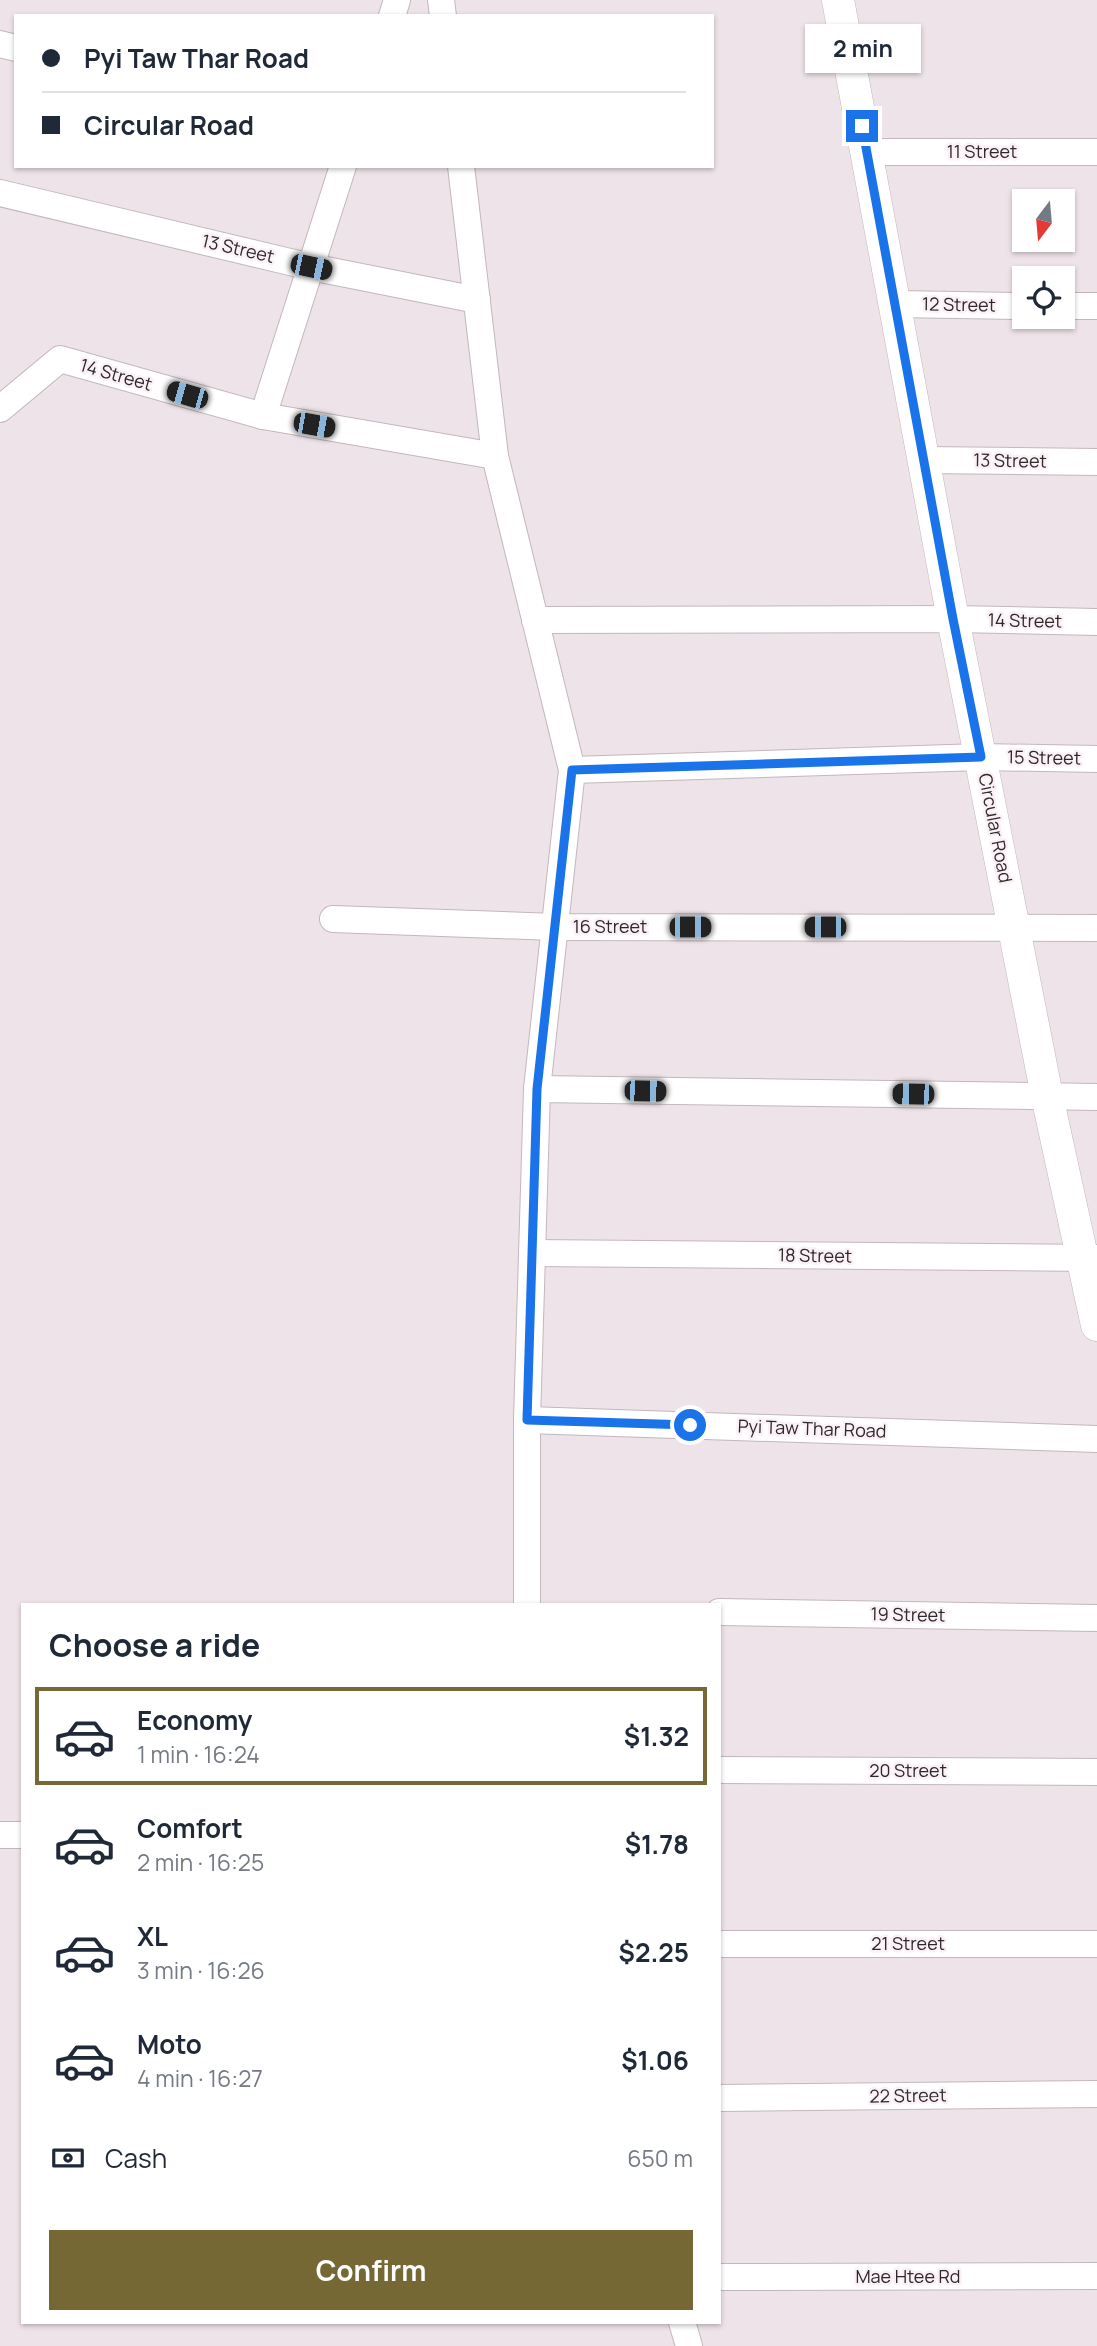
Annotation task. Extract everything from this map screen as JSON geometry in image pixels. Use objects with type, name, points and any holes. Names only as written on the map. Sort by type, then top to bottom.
[{"type":"main road","name":"Circular Road","points":[[838,0],[953,619],[1047,1096],[1089,1258],[1097,1325]]},
{"type":"street","name":"11 Street","points":[[867,152],[1097,152]]},
{"type":"street","points":[[263,416],[342,168]]},
{"type":"street","points":[[461,168],[495,456],[572,770],[537,1089],[527,1420],[527,1603]]},
{"type":"street","name":"13 Street","points":[[0,194],[311,267],[477,300]]},
{"type":"street","name":"12 Street","points":[[895,304],[1012,306]]},
{"type":"street","points":[[1075,306],[1097,306]]},
{"type":"street","name":"14 Street","points":[[0,409],[60,359],[263,416],[495,456]]},
{"type":"street","name":"13 Street","points":[[923,460],[1097,462]]},
{"type":"street","name":"14 Street","points":[[535,620],[953,619],[1097,622]]},
{"type":"street","name":"15 Street","points":[[572,770],[981,757],[1097,759]]},
{"type":"street","name":"16 Street","points":[[333,919],[555,927],[1097,928]]},
{"type":"street","points":[[537,1089],[1097,1097]]},
{"type":"street","name":"18 Street","points":[[532,1253],[1089,1258]]},
{"type":"street","name":"Pyi Taw Thar Road","points":[[527,1420],[1097,1438]]},
{"type":"street","name":"19 Street","points":[[721,1612],[1097,1618]]},
{"type":"street","name":"20 Street","points":[[721,1770],[1097,1772]]},
{"type":"street","points":[[0,1835],[21,1835]]},
{"type":"street","name":"21 Street","points":[[721,1944],[1097,1944]]},
{"type":"street","name":"22 Street","points":[[721,2098],[1097,2094]]},
{"type":"street","name":"Mae Htee Rd","points":[[721,2277],[1097,2276]]},
{"type":"street","points":[[683,2324],[689,2346]]},
{"type":"route","points":[[690,1425],[527,1420],[537,1089],[572,770],[981,757],[862,126]]}]
